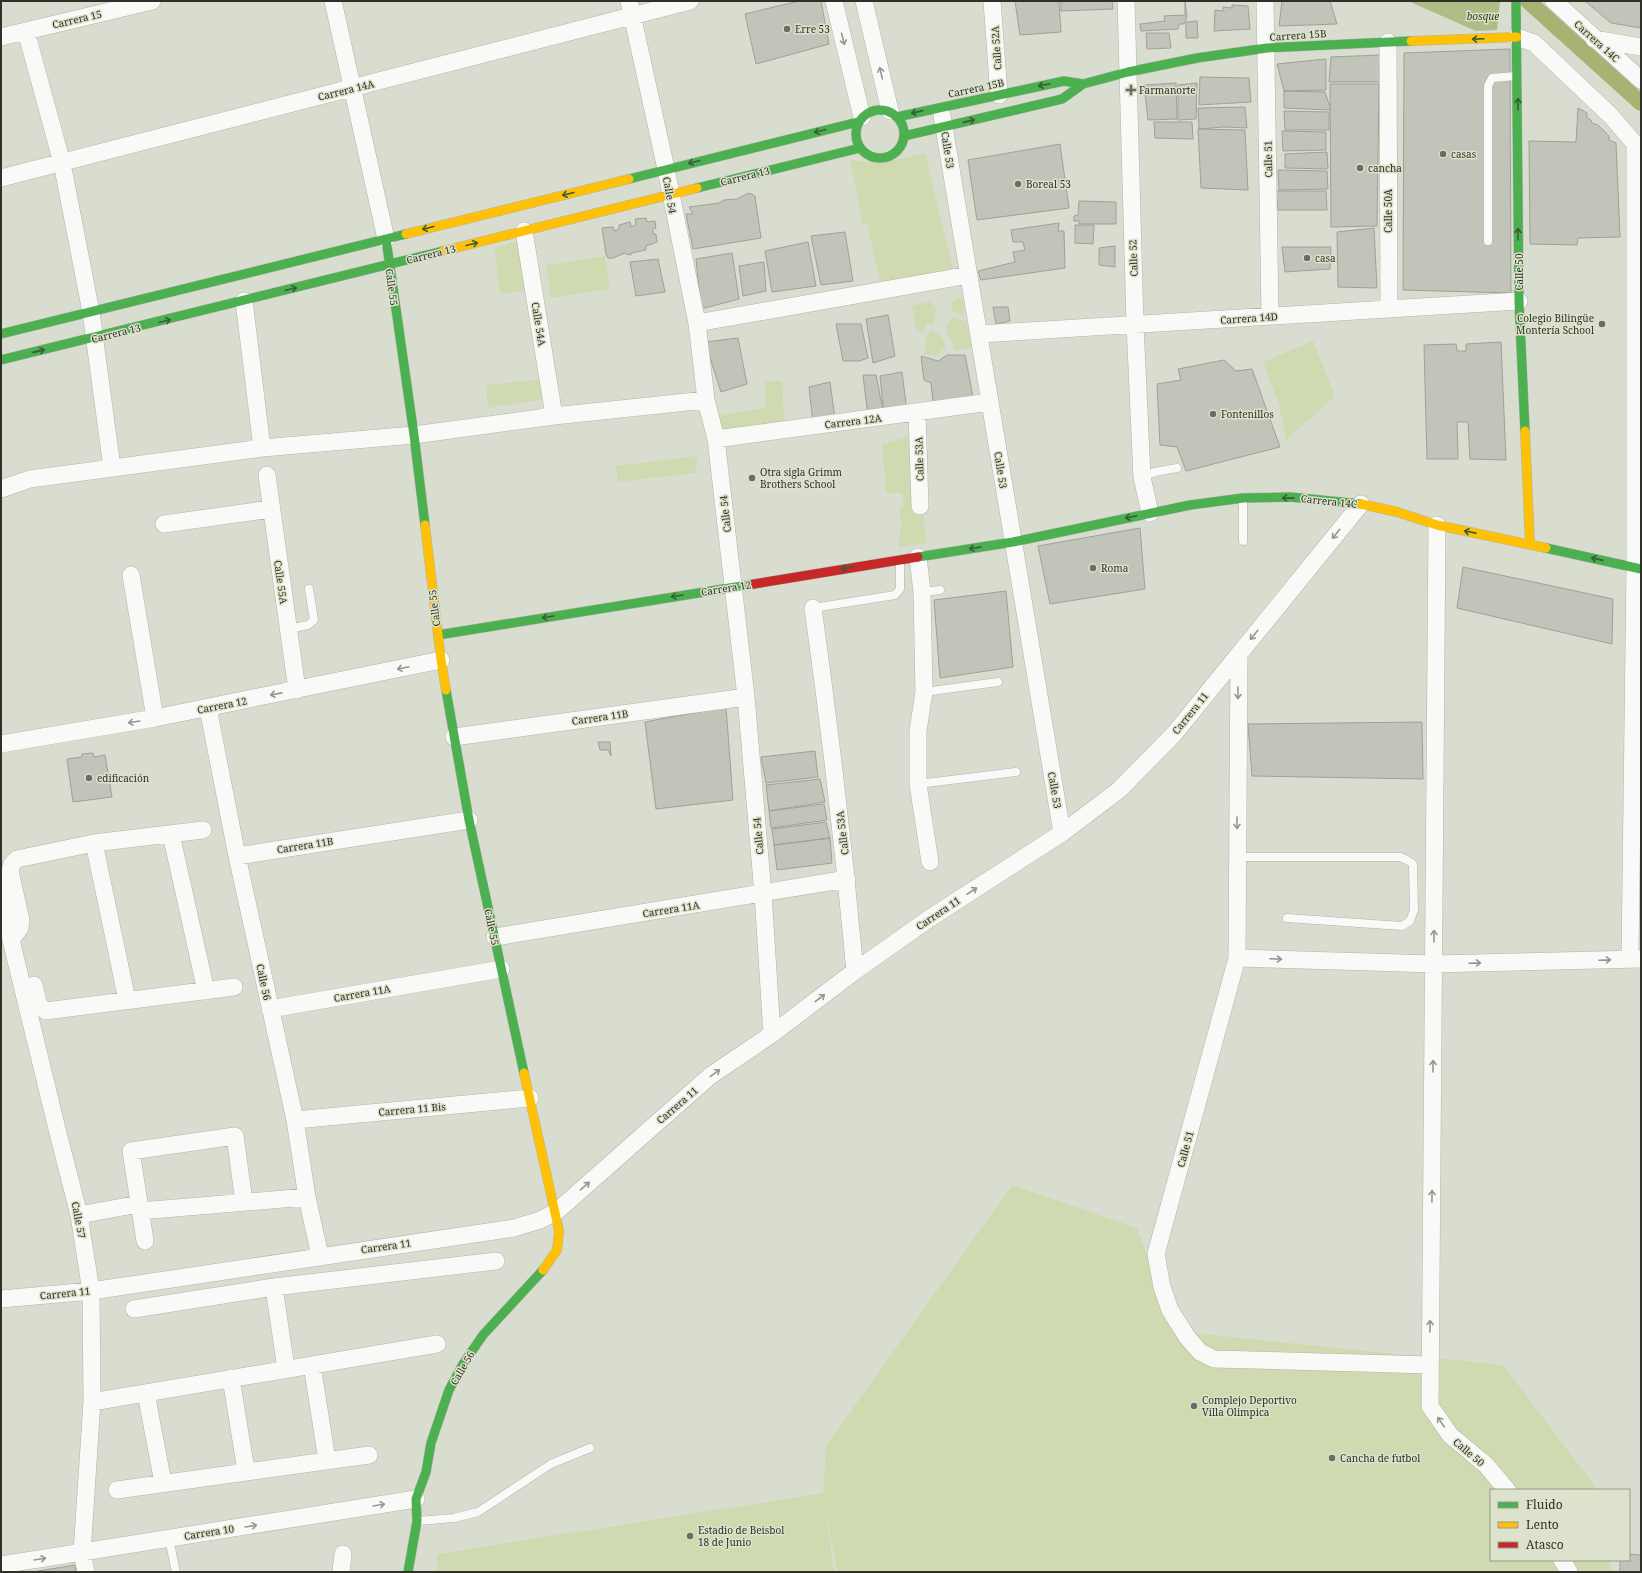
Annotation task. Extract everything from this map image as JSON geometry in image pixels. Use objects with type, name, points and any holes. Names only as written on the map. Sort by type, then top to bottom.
[{"type":"street","name":"Carrera 15","points":[[1,37],[152,1]]},
{"type":"street","name":"Calle 55","points":[[333,1],[386,239],[414,435],[441,660],[469,820],[556,1212]]},
{"type":"street","name":"Carrera 14A","points":[[1,178],[352,88],[631,8],[690,1]]},
{"type":"street","points":[[834,1],[860,120]]},
{"type":"street","points":[[864,1],[893,114]]},
{"type":"street","name":"Calle 52A","points":[[992,1],[999,95]]},
{"type":"street","name":"Calle 52","points":[[1126,1],[1142,477],[1150,513]]},
{"type":"street","name":"Calle 51","points":[[1265,1],[1267,48],[1270,316]]},
{"type":"street","name":"Carrera 14C","points":[[1554,1],[1594,39],[1641,80]]},
{"type":"street","name":"Calle 50","points":[[1516,5],[1518,37],[1519,301],[1530,544]]},
{"type":"street","name":"Calle 54","points":[[631,8],[666,169],[696,323],[706,400],[716,439],[746,697],[763,894],[772,1034]]},
{"type":"street","points":[[26,31],[62,163],[96,338],[112,468]]},
{"type":"street","points":[[1237,958],[1434,964],[1636,959],[1638,207],[1635,144],[1611,116],[1534,43],[1518,37]]},
{"type":"street","name":"Carrera 15B","points":[[904,136],[1062,100],[1083,84],[1128,72],[1197,58],[1267,48],[1327,44],[1518,37]]},
{"type":"street","points":[[1594,39],[1641,47]]},
{"type":"street","name":"Calle 50A","points":[[1388,42],[1389,309]]},
{"type":"street","points":[[1518,69],[1534,43]]},
{"type":"street","name":"Carrera 15B","points":[[893,114],[941,107],[1064,81],[1083,84]]},
{"type":"street","name":"Calle 53","points":[[941,107],[1062,833]]},
{"type":"street","points":[[874,110],[882,110],[893,114],[901,122],[904,136],[896,151],[890,156],[882,158],[870,155],[860,148],[856,139],[856,130],[860,120],[867,113],[874,110]]},
{"type":"street","points":[[1,334],[860,120]]},
{"type":"street","name":"Carrera 13","points":[[1,360],[96,338],[860,148]]},
{"type":"street","name":"Calle 54A","points":[[524,231],[554,416]]},
{"type":"street","points":[[696,323],[969,275]]},
{"type":"street","points":[[244,301],[262,448]]},
{"type":"street","name":"Carrera 14D","points":[[979,334],[1519,301]]},
{"type":"street","points":[[1,489],[30,479],[262,448],[414,435],[554,416],[706,400]]},
{"type":"street","name":"Carrera 12A","points":[[716,439],[990,402]]},
{"type":"street","name":"Calle 53A","points":[[917,413],[920,506]]},
{"type":"street","name":"Calle 55A","points":[[266,475],[297,690]]},
{"type":"street","name":"Carrera 14C","points":[[1013,542],[1190,505],[1244,498],[1290,497],[1361,504],[1397,512],[1437,525],[1638,568]]},
{"type":"street","name":"Carrera 11","points":[[1,1299],[90,1291],[514,1228],[540,1220],[556,1212],[710,1076],[772,1034],[855,971],[930,918],[1062,833],[1124,784],[1174,734],[1361,504]]},
{"type":"street","points":[[164,524],[271,509]]},
{"type":"street","name":"Calle 50","points":[[1437,525],[1430,1406],[1450,1435],[1486,1465],[1506,1489]]},
{"type":"street","name":"Carrera 12","points":[[438,635],[1013,542]]},
{"type":"street","points":[[918,557],[922,592],[924,692],[918,732],[918,784],[930,862]]},
{"type":"street","points":[[131,575],[155,718]]},
{"type":"street","name":"Calle 53A","points":[[813,608],[825,694],[847,879],[855,971]]},
{"type":"street","name":"Calle 51","points":[[1239,654],[1237,958],[1156,1254],[1162,1286],[1170,1310],[1186,1337],[1200,1352],[1214,1359],[1430,1365]]},
{"type":"street","name":"Carrera 12","points":[[1,744],[208,708],[441,660]]},
{"type":"street","name":"Carrera 11B","points":[[454,737],[746,697]]},
{"type":"street","name":"Calle 56","points":[[208,708],[237,856],[295,1120],[307,1197],[320,1256]]},
{"type":"street","name":"Carrera 11B","points":[[237,856],[469,820]]},
{"type":"street","points":[[11,940],[20,928],[21,920],[10,871],[12,864],[17,859],[94,843],[203,830]]},
{"type":"street","points":[[171,834],[206,991]]},
{"type":"street","points":[[94,843],[127,1000]]},
{"type":"street","name":"Calle 57","points":[[1,876],[11,940],[56,1129],[79,1215],[90,1291],[92,1402],[82,1553],[86,1572]]},
{"type":"street","name":"Carrera 11A","points":[[494,937],[847,879]]},
{"type":"street","points":[[16,958],[26,960],[29,965],[39,1006],[46,1011],[206,991],[234,986]]},
{"type":"street","name":"Carrera 11A","points":[[270,1009],[501,969]]},
{"type":"street","name":"Carrera 11 Bis","points":[[295,1120],[530,1098]]},
{"type":"street","points":[[145,1241],[131,1151],[235,1136],[244,1202]]},
{"type":"street","points":[[79,1215],[140,1207],[244,1202],[307,1197]]},
{"type":"street","name":"Calle 56","points":[[408,1572],[417,1521],[416,1499],[426,1472],[431,1443],[449,1390],[463,1364],[483,1335],[548,1264],[557,1250],[559,1232],[556,1212]]},
{"type":"street","points":[[134,1309],[274,1287],[496,1261]]},
{"type":"street","points":[[274,1287],[286,1370]]},
{"type":"street","points":[[92,1402],[437,1344]]},
{"type":"street","points":[[312,1365],[327,1460]]},
{"type":"street","points":[[231,1378],[246,1471]]},
{"type":"street","points":[[146,1393],[163,1483]]},
{"type":"street","points":[[117,1490],[369,1455]]},
{"type":"street","name":"Carrera 10","points":[[1,1566],[416,1499]]},
{"type":"street","name":"Calle 56","points":[[411,1549],[414,1572]]},
{"type":"street","points":[[341,1572],[343,1554]]},
{"type":"street","points":[[1563,1561],[1569,1572]]},
{"type":"lane","points":[[1488,241],[1488,86],[1492,78],[1518,69]]},
{"type":"lane","points":[[1142,477],[1155,472],[1177,468]]},
{"type":"lane","points":[[1243,541],[1244,498]]},
{"type":"lane","points":[[813,608],[894,595],[900,589],[900,560]]},
{"type":"lane","points":[[288,629],[308,625],[314,620],[309,589]]},
{"type":"lane","points":[[922,592],[940,590]]},
{"type":"lane","points":[[924,692],[998,682]]},
{"type":"lane","points":[[918,784],[1016,772]]},
{"type":"lane","points":[[1237,857],[1400,857],[1413,864],[1414,910],[1410,921],[1402,926],[1287,918]]},
{"type":"lane","points":[[417,1521],[454,1518],[478,1512],[551,1464],[590,1448]]},
{"type":"lane","points":[[169,1539],[176,1572]]},
{"type":"green space","name":"bosque","points":[[1408,1],[1500,1],[1497,30],[1476,31]]},
{"type":"green space","points":[[925,153],[955,276],[882,291],[867,223],[862,224],[850,160],[881,163]]},
{"type":"green space","points":[[521,240],[529,290],[500,294],[494,248]]},
{"type":"green space","points":[[605,256],[610,289],[551,298],[546,265]]},
{"type":"green space","points":[[959,297],[965,301],[963,315],[953,312],[951,302]]},
{"type":"green space","points":[[928,301],[936,307],[934,325],[927,324],[923,332],[916,329],[912,306]]},
{"type":"green space","points":[[952,317],[966,321],[973,347],[955,351],[951,339],[947,335],[947,324]]},
{"type":"green space","points":[[932,329],[942,337],[946,347],[936,356],[924,354],[927,335]]},
{"type":"green space","points":[[1313,341],[1335,396],[1286,440],[1279,405],[1263,362]]},
{"type":"green space","points":[[543,379],[545,399],[488,408],[486,385]]},
{"type":"green space","points":[[765,381],[782,381],[785,434],[713,445],[712,416],[766,408]]},
{"type":"green space","points":[[911,436],[927,543],[898,547],[901,524],[899,509],[904,505],[902,493],[886,493],[882,444]]},
{"type":"green space","points":[[697,456],[696,473],[618,482],[616,466]]},
{"type":"green space","name":"Complejo Deportivo Villa Olimpica","points":[[1012,1185],[1137,1228],[1174,1331],[1503,1365],[1597,1489],[1490,1489],[1490,1561],[1611,1561],[1610,1572],[837,1572],[825,1506],[834,1572],[437,1572],[437,1554],[823,1493],[826,1446]]},
{"type":"building","name":"Erre 53","points":[[799,1],[821,1],[829,44],[756,64],[745,14]]},
{"type":"building","points":[[1015,1],[1059,1],[1061,32],[1020,35]]},
{"type":"building","points":[[1061,1],[1112,1],[1113,9],[1061,11]]},
{"type":"building","points":[[1185,1],[1187,17],[1184,24],[1179,24],[1178,29],[1141,31],[1140,24],[1165,21],[1164,16],[1185,15]]},
{"type":"building","points":[[1282,1],[1330,1],[1337,24],[1279,26]]},
{"type":"building","points":[[1585,1],[1641,1],[1641,28],[1611,23]]},
{"type":"building","points":[[1232,5],[1248,6],[1250,29],[1214,31],[1215,10],[1223,11],[1223,7],[1232,8]]},
{"type":"building","points":[[1197,21],[1198,38],[1186,38],[1186,22]]},
{"type":"building","points":[[1146,33],[1169,33],[1171,48],[1147,49]]},
{"type":"building","points":[[1510,49],[1511,293],[1403,290],[1404,53]]},
{"type":"building","points":[[1380,55],[1380,82],[1329,82],[1331,57]]},
{"type":"building","points":[[1326,59],[1326,90],[1284,91],[1277,64]]},
{"type":"building","points":[[1200,77],[1249,78],[1251,102],[1199,105]]},
{"type":"building","points":[[1176,83],[1177,119],[1148,120],[1144,85]]},
{"type":"building","points":[[1197,83],[1196,119],[1178,120],[1178,85]]},
{"type":"building","points":[[1330,84],[1379,84],[1377,226],[1331,227]]},
{"type":"building","points":[[1284,91],[1325,92],[1331,110],[1284,108]]},
{"type":"building","points":[[1245,107],[1247,128],[1224,127],[1199,129],[1198,108]]},
{"type":"building","points":[[1578,108],[1587,113],[1587,118],[1591,120],[1592,123],[1598,125],[1609,136],[1609,140],[1616,143],[1620,237],[1578,238],[1577,245],[1530,244],[1529,141],[1576,142]]},
{"type":"building","points":[[1284,111],[1329,112],[1329,130],[1285,130]]},
{"type":"building","points":[[1154,122],[1192,122],[1193,139],[1155,138]]},
{"type":"building","points":[[1198,129],[1245,130],[1248,190],[1201,188]]},
{"type":"building","points":[[1282,131],[1326,132],[1326,150],[1283,151]]},
{"type":"building","name":"Boreal 53","points":[[1060,144],[1069,208],[977,220],[968,160]]},
{"type":"building","points":[[1327,152],[1328,169],[1285,168],[1285,154]]},
{"type":"building","points":[[1278,170],[1327,171],[1328,189],[1279,190]]},
{"type":"building","points":[[1276,191],[1326,191],[1327,210],[1278,210]]},
{"type":"building","points":[[749,193],[755,196],[761,238],[693,249],[686,214],[693,214],[689,207],[737,199]]},
{"type":"building","points":[[1079,201],[1116,202],[1116,224],[1079,224],[1079,221],[1074,221],[1074,216],[1078,215]]},
{"type":"building","points":[[646,218],[647,222],[655,221],[656,228],[653,229],[653,234],[656,234],[657,242],[646,246],[646,250],[631,253],[631,255],[625,253],[613,258],[608,258],[602,228],[613,227],[614,231],[619,229],[619,225],[630,222],[631,227],[636,225],[635,219]]},
{"type":"building","points":[[1059,223],[1058,231],[1064,231],[1065,268],[981,280],[978,271],[1015,262],[1013,252],[1025,250],[1023,242],[1013,242],[1011,230]]},
{"type":"building","points":[[1075,225],[1094,225],[1093,244],[1075,243]]},
{"type":"building","points":[[1374,228],[1377,288],[1338,287],[1337,232]]},
{"type":"building","points":[[845,232],[853,281],[821,285],[811,236]]},
{"type":"building","points":[[808,242],[816,286],[772,292],[765,251]]},
{"type":"building","points":[[1115,246],[1115,267],[1099,265],[1099,248]]},
{"type":"building","name":"casa","points":[[1282,247],[1331,247],[1330,269],[1285,272]]},
{"type":"building","points":[[732,253],[739,299],[701,309],[696,259]]},
{"type":"building","points":[[658,259],[665,292],[636,296],[630,262]]},
{"type":"building","points":[[764,262],[766,291],[743,296],[739,266]]},
{"type":"building","points":[[993,307],[1008,307],[1010,321],[996,324]]},
{"type":"building","points":[[888,315],[895,356],[873,363],[866,319]]},
{"type":"building","points":[[836,324],[861,324],[868,358],[859,361],[843,361]]},
{"type":"building","points":[[738,338],[747,384],[721,392],[705,342]]},
{"type":"building","points":[[1501,342],[1506,460],[1470,459],[1468,422],[1457,422],[1458,459],[1427,459],[1424,345],[1456,344],[1457,351],[1466,351],[1466,344]]},
{"type":"building","points":[[947,355],[965,355],[973,397],[933,402],[931,383],[924,380],[921,356],[938,361]]},
{"type":"building","name":"Fontenillos","points":[[1224,360],[1236,371],[1252,369],[1280,447],[1186,471],[1177,447],[1160,445],[1157,384],[1181,380],[1178,369]]},
{"type":"building","points":[[902,372],[907,412],[884,415],[880,376]]},
{"type":"building","points":[[863,375],[876,375],[884,415],[868,416]]},
{"type":"building","points":[[830,382],[835,419],[813,423],[809,387]]},
{"type":"building","name":"Roma","points":[[1140,528],[1145,589],[1050,604],[1038,546]]},
{"type":"building","points":[[1463,567],[1613,599],[1612,644],[1457,608]]},
{"type":"building","points":[[1006,591],[1013,667],[940,678],[934,600]]},
{"type":"building","points":[[726,707],[733,800],[656,809],[645,722]]},
{"type":"building","points":[[1422,722],[1423,779],[1252,776],[1248,724]]},
{"type":"building","points":[[598,742],[610,742],[611,756],[608,750],[600,750]]},
{"type":"building","points":[[815,751],[818,777],[766,783],[761,757]]},
{"type":"building","name":"edificación","points":[[93,753],[94,757],[105,755],[112,797],[73,802],[67,759],[82,757],[82,754]]},
{"type":"building","points":[[820,779],[825,802],[769,811],[766,785]]},
{"type":"building","points":[[824,804],[827,820],[771,828],[769,811]]},
{"type":"building","points":[[826,822],[830,838],[774,845],[772,829]]},
{"type":"building","points":[[830,838],[832,863],[777,870],[774,845]]},
{"type":"building","points":[[1630,1554],[1641,1555],[1641,1572],[1620,1572],[1620,1561],[1630,1561]]},
{"type":"building","points":[[75,1565],[76,1572],[32,1572]]},
{"type":"waterway","points":[[1528,1],[1641,103]]},
{"type":"traffic: fast","points":[[1516,1],[1519,301],[1525,431]]},
{"type":"traffic: fast","points":[[904,136],[1062,99],[1083,84],[1128,72],[1197,58],[1267,48],[1411,41]]},
{"type":"traffic: fast","points":[[897,117],[1064,81],[1083,84]]},
{"type":"traffic: fast","points":[[875,110],[885,110],[897,117],[904,129],[904,134],[904,139],[897,151],[885,158],[875,158],[867,154],[860,147],[856,139],[856,129],[860,121],[867,114],[875,110]]},
{"type":"traffic: fast","points":[[629,179],[858,122]]},
{"type":"traffic: fast","points":[[697,188],[860,148]]},
{"type":"traffic: fast","points":[[1,334],[406,234]]},
{"type":"traffic: fast","points":[[386,239],[414,435],[425,525]]},
{"type":"traffic: fast","points":[[1,360],[443,251]]},
{"type":"traffic: fast","points":[[918,557],[1013,542],[1190,505],[1243,498],[1290,497],[1361,504]]},
{"type":"traffic: fast","points":[[1546,548],[1641,569]]},
{"type":"traffic: fast","points":[[438,635],[754,584]]},
{"type":"traffic: fast","points":[[446,690],[469,820],[524,1073]]},
{"type":"traffic: fast","points":[[408,1572],[417,1521],[416,1499],[426,1472],[431,1443],[449,1390],[463,1364],[483,1335],[543,1270]]},
{"type":"traffic: slow","points":[[1411,41],[1517,37]]},
{"type":"traffic: slow","points":[[406,234],[629,179]]},
{"type":"traffic: slow","points":[[443,251],[697,188]]},
{"type":"traffic: slow","points":[[1525,431],[1530,544]]},
{"type":"traffic: slow","points":[[1361,504],[1397,512],[1437,525],[1546,548]]},
{"type":"traffic: slow","points":[[425,525],[446,690]]},
{"type":"traffic: slow","points":[[524,1073],[559,1231],[557,1250],[543,1270]]},
{"type":"traffic: jam","points":[[754,584],[918,557]]},
{"type":"place","name":"Erre 53","points":[[787,29]]},
{"type":"place","name":"Farmanorte","points":[[1131,90]]},
{"type":"place","name":"casas","points":[[1443,154]]},
{"type":"place","name":"cancha","points":[[1360,168]]},
{"type":"place","name":"Boreal 53","points":[[1018,184]]},
{"type":"place","name":"casa","points":[[1307,258]]},
{"type":"place","name":"Colegio Bilingüe Montería School","points":[[1602,324]]},
{"type":"place","name":"Fontenillos","points":[[1213,414]]},
{"type":"place","name":"Otra sigla Grimm Brothers School","points":[[752,478]]},
{"type":"place","name":"Roma","points":[[1093,568]]},
{"type":"place","name":"edificación","points":[[89,778]]},
{"type":"place","name":"Complejo Deportivo Villa Olimpica","points":[[1194,1406]]},
{"type":"place","name":"Cancha de futbol","points":[[1332,1458]]},
{"type":"place","name":"Estadio de Beisbol 18 de Junio","points":[[690,1536]]}]
